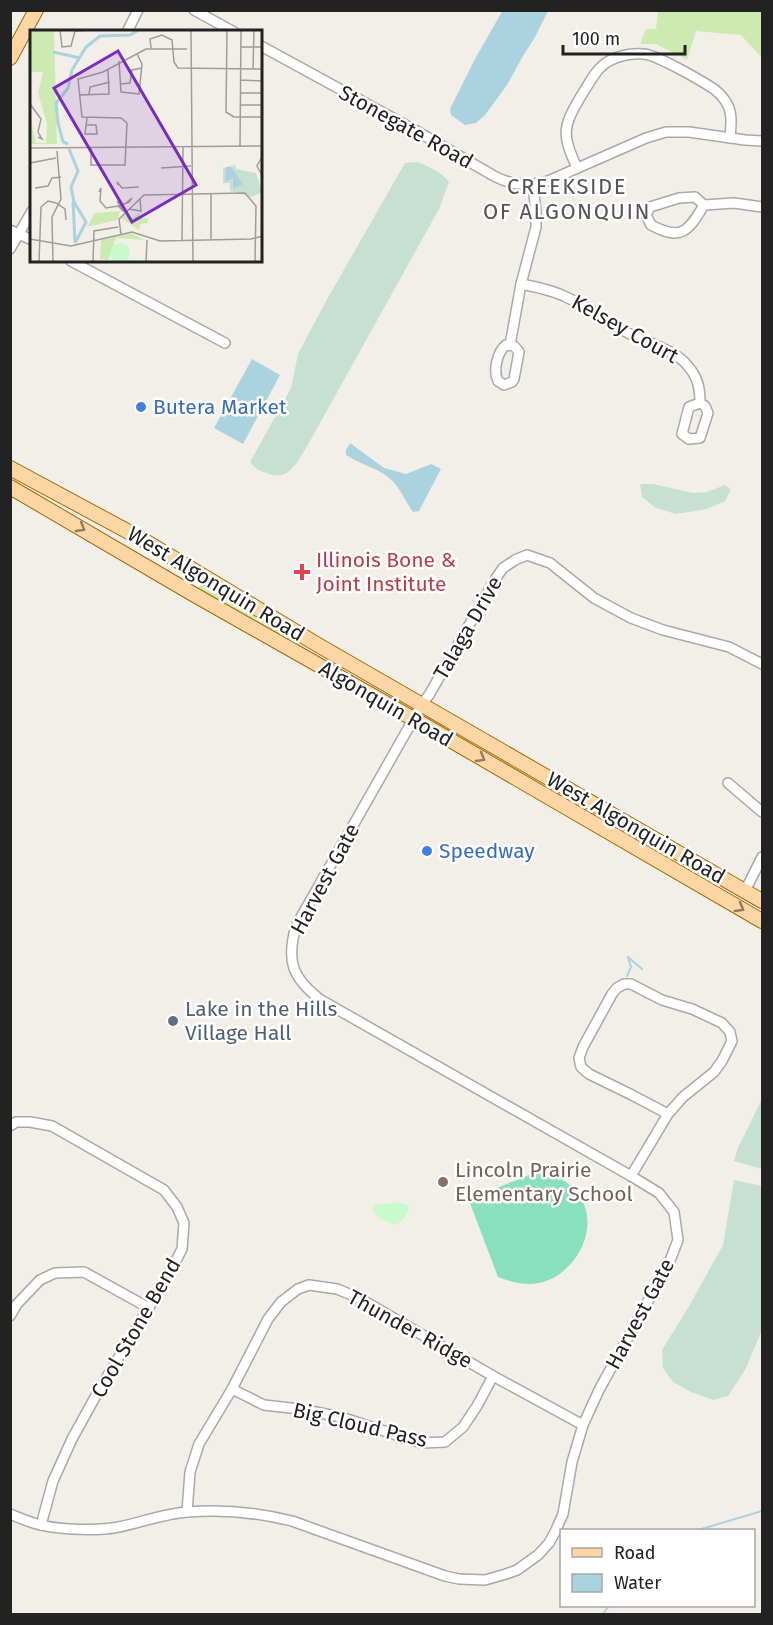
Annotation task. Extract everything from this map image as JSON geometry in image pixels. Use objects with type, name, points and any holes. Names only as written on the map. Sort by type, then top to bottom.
[{"type":"main road","points":[[10,58],[36,10]]},
{"type":"main road","name":"West Algonquin Road","points":[[10,468],[140,538],[318,645],[762,901]]},
{"type":"main road","name":"Algonquin Road","points":[[10,487],[762,921]]},
{"type":"street","points":[[128,30],[138,10]]},
{"type":"street","points":[[194,10],[230,30]]},
{"type":"street","name":"Stonegate Road","points":[[262,47],[505,182],[519,185],[549,181],[646,138],[666,132],[689,132],[762,141]]},
{"type":"street","points":[[577,168],[566,141],[565,131],[568,121],[600,68],[616,57],[627,54],[641,54],[657,58],[715,89],[729,108],[730,138]]},
{"type":"street","points":[[510,345],[521,284],[536,227],[533,184]]},
{"type":"street","points":[[704,205],[687,229],[680,234],[656,228],[651,225],[646,215],[650,207],[679,198],[695,197],[704,205],[734,203],[762,207]]},
{"type":"street","points":[[10,249],[15,232],[30,213]]},
{"type":"street","points":[[10,224],[15,232],[30,239]]},
{"type":"street","points":[[73,262],[225,343]]},
{"type":"street","name":"Kelsey Court","points":[[521,284],[568,297],[619,328],[678,356],[687,364],[699,384],[700,403]]},
{"type":"street","name":"Talaga Drive","points":[[413,719],[496,578],[504,568],[527,555],[550,564],[594,598],[631,618],[663,630],[729,647],[762,663]]},
{"type":"street","name":"Harvest Gate","points":[[10,1514],[41,1526],[82,1529],[117,1527],[187,1512],[244,1512],[272,1516],[314,1528],[445,1576],[474,1580],[495,1578],[517,1570],[538,1555],[549,1543],[556,1530],[563,1514],[572,1462],[583,1425],[599,1390],[669,1263],[678,1240],[674,1212],[659,1192],[321,1000],[301,981],[291,957],[296,926],[413,719]]},
{"type":"street","points":[[728,783],[762,812]]},
{"type":"street","points":[[745,891],[762,857]]},
{"type":"street","points":[[631,1176],[668,1114],[683,1097],[714,1071],[732,1041],[730,1032],[722,1023],[662,1000],[631,984],[624,984],[612,994],[583,1047],[579,1058],[581,1067],[589,1074],[668,1114]]},
{"type":"street","name":"Cool Stone Bend","points":[[10,1126],[16,1122],[52,1126],[164,1190],[177,1207],[184,1223],[182,1250],[72,1439],[53,1481],[41,1526]]},
{"type":"street","points":[[10,1316],[17,1304],[40,1280],[55,1273],[84,1272],[149,1308]]},
{"type":"street","name":"Thunder Ridge","points":[[187,1512],[190,1472],[199,1444],[232,1389],[268,1319],[281,1302],[298,1289],[309,1285],[337,1289],[358,1298],[583,1425]]},
{"type":"street","name":"Big Cloud Pass","points":[[232,1389],[264,1405],[341,1417],[421,1443],[445,1442],[463,1427],[494,1376]]},
{"type":"green space","points":[[658,11],[762,11],[762,58],[741,35],[696,31],[687,60],[656,44],[640,44],[646,29],[656,29]]},
{"type":"green space","points":[[417,162],[439,172],[449,182],[439,209],[305,450],[287,473],[276,475],[258,470],[250,462],[291,388],[298,354],[405,163]]},
{"type":"green space","points":[[640,484],[653,484],[693,493],[707,492],[725,485],[731,490],[725,501],[707,509],[676,514],[656,508],[642,497]]},
{"type":"green space","points":[[202,582],[230,598],[299,645],[196,592]]},
{"type":"green space","points":[[762,1099],[762,1169],[734,1161]]},
{"type":"green space","points":[[542,1170],[567,1183],[583,1202],[587,1216],[587,1231],[583,1245],[565,1269],[553,1278],[529,1284],[498,1277],[470,1203],[474,1197]]},
{"type":"green space","points":[[734,1180],[762,1186],[762,1330],[745,1370],[728,1396],[713,1400],[673,1382],[663,1368],[662,1350],[723,1245]]},
{"type":"green space","points":[[398,1202],[409,1205],[406,1215],[394,1225],[381,1219],[372,1210],[376,1205]]},
{"type":"water","points":[[503,10],[548,11],[507,85],[485,115],[476,123],[465,125],[451,115],[450,109]]},
{"type":"water","points":[[252,359],[280,375],[243,444],[214,428]]},
{"type":"water","points":[[350,443],[384,468],[406,474],[431,464],[441,469],[419,511],[413,512],[392,480],[346,455]]},
{"type":"waterway","points":[[628,957],[642,969]]},
{"type":"waterway","points":[[627,976],[631,967],[628,957]]},
{"type":"waterway","points":[[701,1529],[762,1511]]},
{"type":"waterway","points":[[603,1614],[608,1607]]},
{"type":"place","name":"Butera Market","points":[[141,407]]},
{"type":"place","name":"Illinois Bone & Joint Institute","points":[[302,572]]},
{"type":"place","name":"Speedway","points":[[427,851]]},
{"type":"place","name":"Lake in the Hills Village Hall","points":[[173,1021]]},
{"type":"place","name":"Lincoln Prairie Elementary School","points":[[443,1182]]},
{"type":"district","name":"CREEKSIDE OF ALGONQUIN","points":[[567,198]]}]
